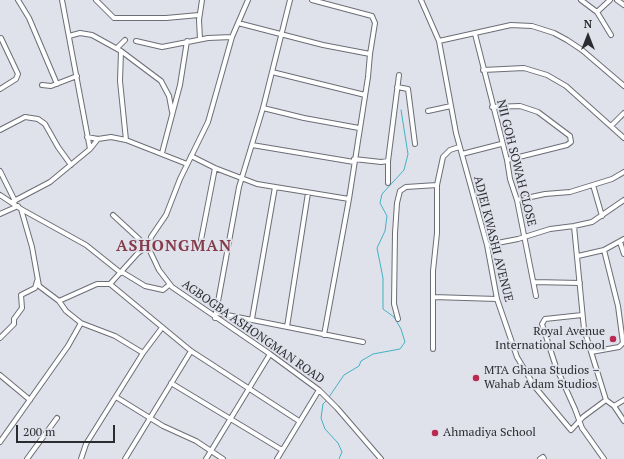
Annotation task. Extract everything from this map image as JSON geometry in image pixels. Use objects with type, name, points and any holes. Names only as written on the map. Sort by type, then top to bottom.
[{"type":"street","points":[[18,0],[29,18],[57,84]]},
{"type":"street","points":[[62,0],[90,148]]},
{"type":"street","points":[[96,0],[114,18],[166,18],[199,15]]},
{"type":"street","points":[[200,39],[199,15],[202,0]]},
{"type":"street","points":[[110,284],[138,253],[147,246],[151,237],[166,215],[213,106],[232,37],[248,0]]},
{"type":"street","points":[[215,318],[241,178],[263,108],[290,0]]},
{"type":"street","points":[[312,0],[372,16],[375,23],[349,199],[324,335]]},
{"type":"street","name":"ADJEI KWASHI AVENUE","points":[[421,0],[439,41],[459,147],[487,245],[497,299],[518,357],[525,372],[547,402],[571,430],[580,422]]},
{"type":"street","points":[[581,0],[597,12],[611,35]]},
{"type":"street","points":[[597,12],[610,0]]},
{"type":"street","points":[[617,0],[624,5]]},
{"type":"street","points":[[238,23],[370,54]]},
{"type":"street","points":[[439,41],[511,25],[532,26],[543,29],[567,40],[582,50],[624,86]]},
{"type":"street","points":[[69,36],[80,33],[86,34],[119,49],[161,81],[169,96],[172,112]]},
{"type":"street","name":"NII GOH SOWAH CLOSE","points":[[475,34],[501,144],[507,160],[536,296]]},
{"type":"street","points":[[136,41],[162,47],[200,39],[232,37]]},
{"type":"street","points":[[0,89],[16,79],[18,74],[1,38]]},
{"type":"street","points":[[124,40],[119,49],[120,81],[126,140]]},
{"type":"street","points":[[162,153],[180,84],[187,41]]},
{"type":"street","points":[[483,70],[518,67],[539,72],[566,86],[624,138]]},
{"type":"street","points":[[272,72],[365,95]]},
{"type":"street","points":[[388,183],[388,161],[401,87],[399,75]]},
{"type":"street","points":[[42,85],[47,86],[57,84],[77,76]]},
{"type":"street","points":[[401,87],[408,88],[415,144]]},
{"type":"street","points":[[428,111],[451,106]]},
{"type":"street","points":[[492,107],[520,106],[538,112],[570,136],[571,142],[567,145],[507,160]]},
{"type":"street","points":[[263,108],[359,128]]},
{"type":"street","points":[[612,126],[624,113]]},
{"type":"street","points":[[0,130],[25,117],[38,119],[45,124],[58,147],[72,165]]},
{"type":"street","points":[[87,138],[98,139],[111,137],[126,140],[187,164]]},
{"type":"street","points":[[14,202],[41,188],[72,165],[98,139]]},
{"type":"street","points":[[462,154],[501,144]]},
{"type":"street","points":[[252,145],[354,160],[381,162],[388,161]]},
{"type":"street","points":[[433,349],[433,297],[438,210],[437,186],[443,157],[450,150],[459,147]]},
{"type":"street","points":[[191,156],[216,168],[257,184],[349,199]]},
{"type":"street","points":[[201,240],[216,168]]},
{"type":"street","points":[[0,171],[14,202]]},
{"type":"street","points":[[516,200],[545,194],[570,192],[612,179],[624,172]]},
{"type":"street","points":[[593,185],[602,216]]},
{"type":"street","points":[[398,319],[394,304],[395,226],[400,191],[406,187],[437,186]]},
{"type":"street","points":[[252,319],[275,187]]},
{"type":"street","points":[[287,327],[308,193]]},
{"type":"street","points":[[0,195],[86,245],[122,272],[145,286],[162,290],[170,285]]},
{"type":"street","points":[[487,245],[550,229],[592,222],[624,200]]},
{"type":"street","points":[[0,214],[20,208]]},
{"type":"street","points":[[20,208],[32,247],[39,286],[59,301],[66,311],[81,323],[115,336],[143,353]]},
{"type":"street","points":[[113,215],[147,246]]},
{"type":"street","points":[[574,226],[578,256],[582,315],[591,352],[606,400],[614,406],[624,421]]},
{"type":"street","points":[[578,256],[604,250],[622,240],[624,254]]},
{"type":"street","name":"AGBOGBA ASHONGMAN ROAD","points":[[147,246],[170,285],[215,318],[270,354],[319,390],[337,408],[380,459]]},
{"type":"street","points":[[591,352],[619,347],[623,343],[623,332],[618,306],[604,250]]},
{"type":"street","points":[[0,338],[14,323],[14,319],[22,308],[21,295],[35,288],[37,280]]},
{"type":"street","points":[[534,282],[580,284]]},
{"type":"street","points":[[59,301],[96,284],[110,284],[161,329],[191,351],[299,421]]},
{"type":"street","points":[[433,297],[497,299]]},
{"type":"street","points":[[217,313],[363,342]]},
{"type":"street","points":[[582,315],[545,319],[542,321],[556,367],[582,428],[604,459]]},
{"type":"street","points":[[0,442],[68,346],[81,323]]},
{"type":"street","points":[[81,459],[86,444],[143,353],[161,329]]},
{"type":"street","points":[[125,459],[191,351]]},
{"type":"street","points":[[206,459],[270,354]]},
{"type":"street","points":[[1,377],[30,400]]},
{"type":"street","points":[[171,383],[282,450]]},
{"type":"street","points":[[277,459],[319,390]]},
{"type":"street","points":[[116,397],[150,419],[196,441],[223,459]]},
{"type":"street","points":[[580,422],[583,417],[606,400]]},
{"type":"street","points":[[614,406],[624,400]]},
{"type":"street","points":[[26,459],[57,418]]},
{"type":"street","points":[[540,459],[543,457],[544,459]]},
{"type":"waterway","points":[[329,397],[344,375],[359,366],[361,361],[373,354],[400,349],[405,342],[401,329],[394,317],[383,309],[383,278],[377,248],[385,231],[387,216],[380,203],[382,194],[404,170],[408,154],[401,110]]},
{"type":"waterway","points":[[327,400],[323,404],[321,418],[325,429],[338,443],[342,452],[339,459]]},
{"type":"place","name":"Royal Avenue International School","points":[[613,339]]},
{"type":"place","name":"MTA Ghana Studios – Wahab Adam Studios","points":[[476,378]]},
{"type":"place","name":"Ahmadiya School","points":[[435,433]]},
{"type":"district","name":"ASHONGMAN","points":[[174,246]]}]
